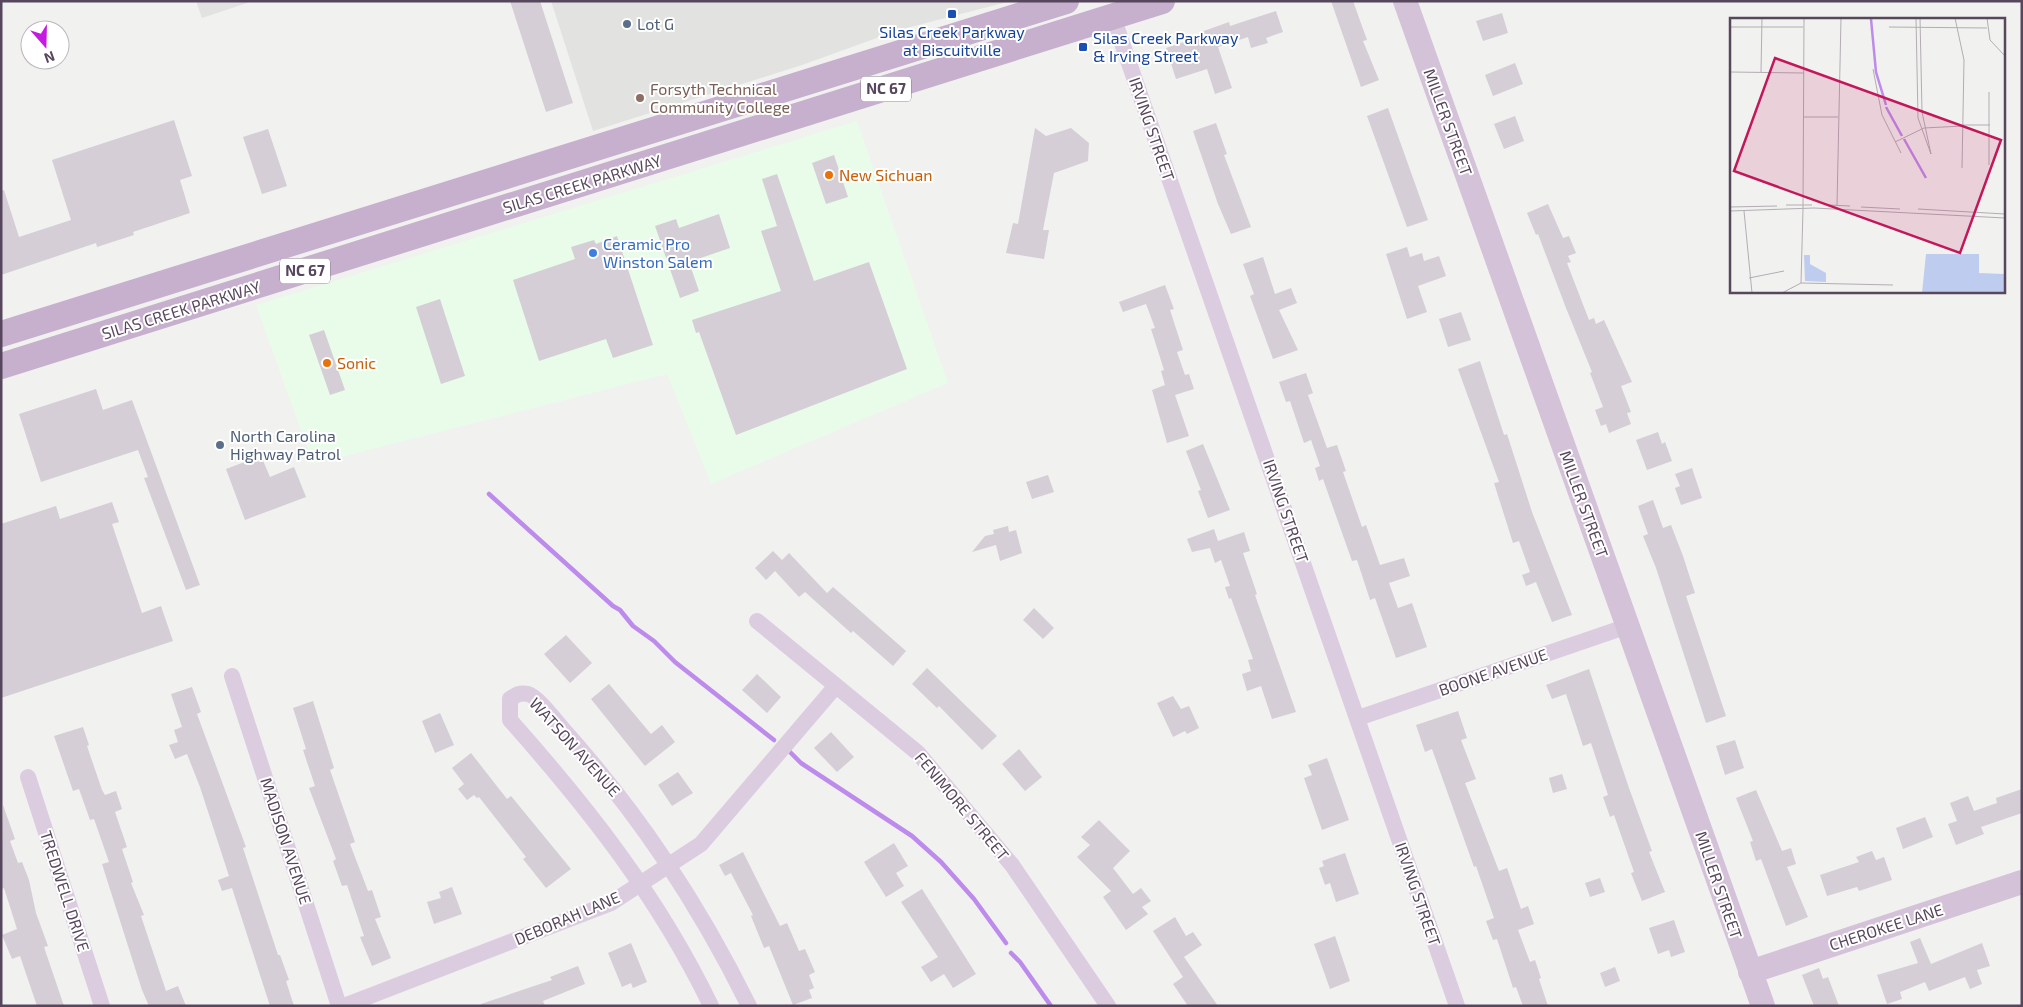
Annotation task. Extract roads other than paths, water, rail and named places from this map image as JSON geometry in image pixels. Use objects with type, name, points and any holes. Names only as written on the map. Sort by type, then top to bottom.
[{"type":"main road","name":"SILAS CREEK PARKWAY","points":[[1,334],[1066,1]]},
{"type":"main road","name":"SILAS CREEK PARKWAY","points":[[1,366],[1113,18],[1162,1]]},
{"type":"main road","name":"MILLER STREET","points":[[1405,1],[1763,1006]]},
{"type":"main road","points":[[423,234],[443,215],[616,160],[619,155],[618,142]]},
{"type":"main road","name":"CHEROKEE LANE","points":[[1750,972],[2022,882]]},
{"type":"street","name":"IRVING STREET","points":[[1113,18],[1457,1006]]},
{"type":"street","name":"FENIMORE STREET","points":[[757,621],[835,687],[918,753],[1012,865],[1108,1006]]},
{"type":"street","name":"BOONE AVENUE","points":[[1358,718],[1628,626]]},
{"type":"street","name":"MADISON AVENUE","points":[[232,676],[339,1006]]},
{"type":"street","name":"DEBORAH LANE","points":[[344,1006],[611,903],[642,884],[701,844],[835,687]]},
{"type":"street","name":"WATSON AVENUE","points":[[711,1006],[673,933],[642,884],[589,812],[510,720],[510,699],[518,693],[530,694],[601,772],[670,864],[719,945],[749,1006]]},
{"type":"street","name":"TREDWELL DRIVE","points":[[28,777],[102,1006]]},
{"type":"waterway","points":[[489,494],[613,606],[620,610],[633,626],[654,641],[675,662],[774,740]]},
{"type":"waterway","points":[[788,750],[801,763],[912,836],[941,862],[974,899],[1006,943]]},
{"type":"waterway","points":[[1011,953],[1020,962],[1051,1006]]},
{"type":"place","name":"Silas Creek Parkway at Biscuitville","points":[[952,14]]},
{"type":"place","name":"Lot G","points":[[627,24]]},
{"type":"place","name":"Silas Creek Parkway & Irving Street","points":[[1083,47]]},
{"type":"place","name":"Forsyth Technical Community College","points":[[640,98]]},
{"type":"place","name":"New Sichuan","points":[[829,175]]},
{"type":"place","name":"Ceramic Pro Winston Salem","points":[[593,253]]},
{"type":"place","name":"Sonic","points":[[327,363]]},
{"type":"place","name":"North Carolina Highway Patrol","points":[[220,445]]}]
